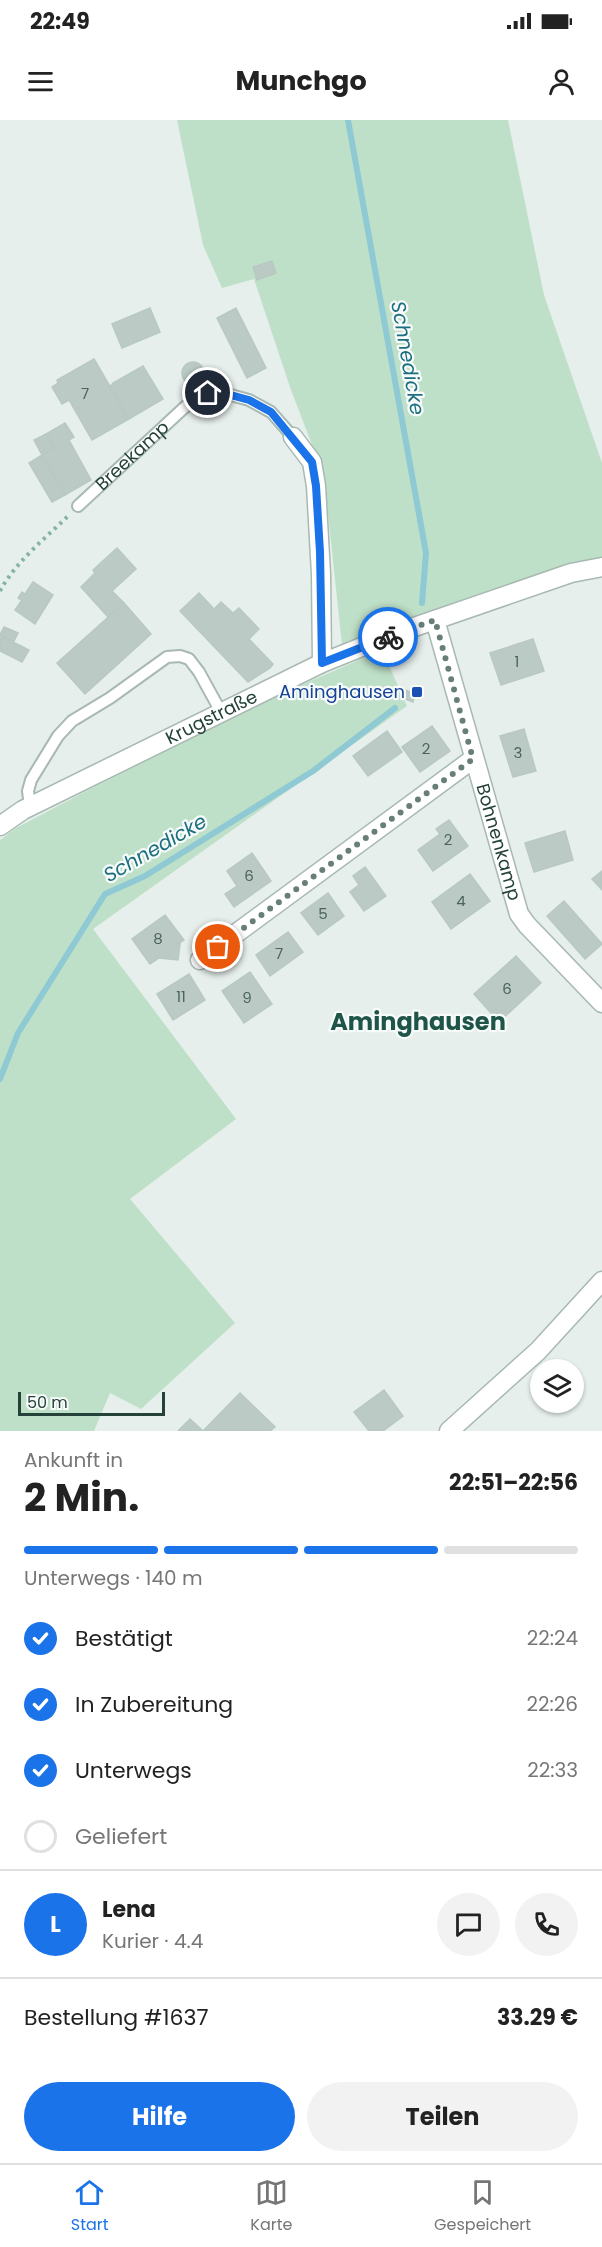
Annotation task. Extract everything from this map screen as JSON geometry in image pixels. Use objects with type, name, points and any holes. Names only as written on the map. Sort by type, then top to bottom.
[{"type":"street","name":"Breekamp","points":[[294,437],[312,462],[316,486],[321,574],[322,663]]},
{"type":"street","name":"Krugstraße","points":[[0,826],[30,806],[322,663],[435,620],[571,573],[602,567]]},
{"type":"street","name":"Bohnenkamp","points":[[435,620],[519,914],[602,1003]]},
{"type":"street","points":[[200,960],[473,759]]},
{"type":"street","points":[[450,1431],[538,1351],[602,1281]]},
{"type":"lane","name":"Breekamp","points":[[78,506],[186,406],[208,393],[227,394],[249,400],[271,412],[294,437]]},
{"type":"lane","points":[[30,806],[28,791],[31,780],[58,736],[72,721],[110,698],[167,657],[180,656],[189,659],[199,672],[220,712]]},
{"type":"path","points":[[0,591],[30,554],[78,506]]},
{"type":"green space","points":[[177,120],[508,120],[544,295],[602,463],[602,559],[342,645],[324,476],[291,390],[254,279],[222,288],[203,245]]},
{"type":"green space","points":[[382,650],[407,706],[93,929],[236,1119],[130,1199],[235,1323],[141,1409],[110,1393],[94,1431],[0,1431],[0,840],[16,828],[94,787],[276,696]]},
{"type":"building","points":[[272,261],[276,273],[257,280],[253,267]]},
{"type":"building","points":[[150,308],[160,332],[122,348],[112,324]]},
{"type":"building","points":[[236,308],[266,368],[247,378],[217,318]]},
{"type":"building","points":[[94,359],[129,419],[92,440],[69,400],[62,404],[52,387],[58,383],[57,380]]},
{"type":"building","points":[[193,362],[201,365],[204,373],[201,381],[193,384],[185,381],[182,373],[185,365]]},
{"type":"building","points":[[143,366],[163,399],[129,419],[110,387]]},
{"type":"building","points":[[65,423],[74,437],[69,440],[91,480],[65,495],[42,455],[54,448],[46,434]]},
{"type":"building","points":[[46,434],[54,448],[42,455],[34,440]]},
{"type":"building","points":[[42,455],[65,495],[52,502],[29,463]]},
{"type":"building","points":[[117,548],[136,569],[112,591],[124,603],[108,617],[81,587],[95,573],[93,570]]},
{"type":"building","points":[[33,582],[53,595],[35,624],[15,610],[22,600],[18,598],[22,592],[25,594]]},
{"type":"building","points":[[199,593],[214,609],[221,602],[233,613],[239,608],[259,629],[249,639],[273,664],[270,668],[248,682],[180,611]]},
{"type":"building","points":[[124,603],[151,634],[85,694],[57,663]]},
{"type":"building","points":[[4,627],[18,633],[14,641],[0,635]]},
{"type":"building","points":[[1,636],[29,650],[22,662],[0,651]]},
{"type":"building","points":[[533,639],[544,671],[501,685],[490,653]]},
{"type":"building","points":[[403,689],[415,694],[413,702],[400,697]]},
{"type":"building","points":[[432,726],[450,751],[420,772],[402,747]]},
{"type":"building","points":[[524,729],[536,771],[513,777],[500,736]]},
{"type":"building","points":[[387,731],[402,752],[368,776],[353,756]]},
{"type":"building","points":[[449,820],[468,846],[433,871],[418,850],[440,834],[436,829]]},
{"type":"building","points":[[565,831],[573,860],[534,872],[525,843]]},
{"type":"building","points":[[252,853],[271,881],[234,907],[225,894],[237,886],[227,871]]},
{"type":"building","points":[[365,867],[386,896],[364,911],[350,892],[359,885],[353,876]]},
{"type":"building","points":[[602,871],[602,890],[592,879]]},
{"type":"building","points":[[470,874],[490,901],[451,929],[432,902]]},
{"type":"building","points":[[328,893],[344,916],[318,935],[301,913]]},
{"type":"building","points":[[564,901],[602,944],[585,959],[547,916]]},
{"type":"building","points":[[165,915],[184,940],[178,944],[180,944],[178,960],[159,958],[150,964],[132,939]]},
{"type":"building","points":[[288,932],[303,952],[270,976],[256,955]]},
{"type":"building","points":[[516,956],[541,983],[499,1022],[474,994]]},
{"type":"building","points":[[250,972],[272,1004],[244,1023],[222,991]]},
{"type":"building","points":[[189,974],[205,1000],[173,1020],[157,994]]},
{"type":"building","points":[[384,1390],[403,1416],[383,1431],[369,1431],[354,1412]]},
{"type":"building","points":[[240,1393],[275,1427],[270,1431],[203,1431]]},
{"type":"building","points":[[190,1419],[203,1431],[178,1431]]},
{"type":"waterway","name":"Schnedicke","points":[[348,120],[426,553],[422,603]]},
{"type":"waterway","name":"Schnedicke","points":[[0,1079],[18,1033],[105,894],[145,876],[313,771],[395,708]]},
{"type":"way so far","points":[[218,947],[473,759],[435,620],[388,637]]},
{"type":"place","name":"Aminghausen","points":[[417,692]]},
{"type":"district","name":"Aminghausen","points":[[418,1022]]},
{"type":"route","points":[[208,393],[227,394],[249,400],[271,412],[294,437],[312,462],[316,486],[320,552],[322,663],[388,637]]}]
